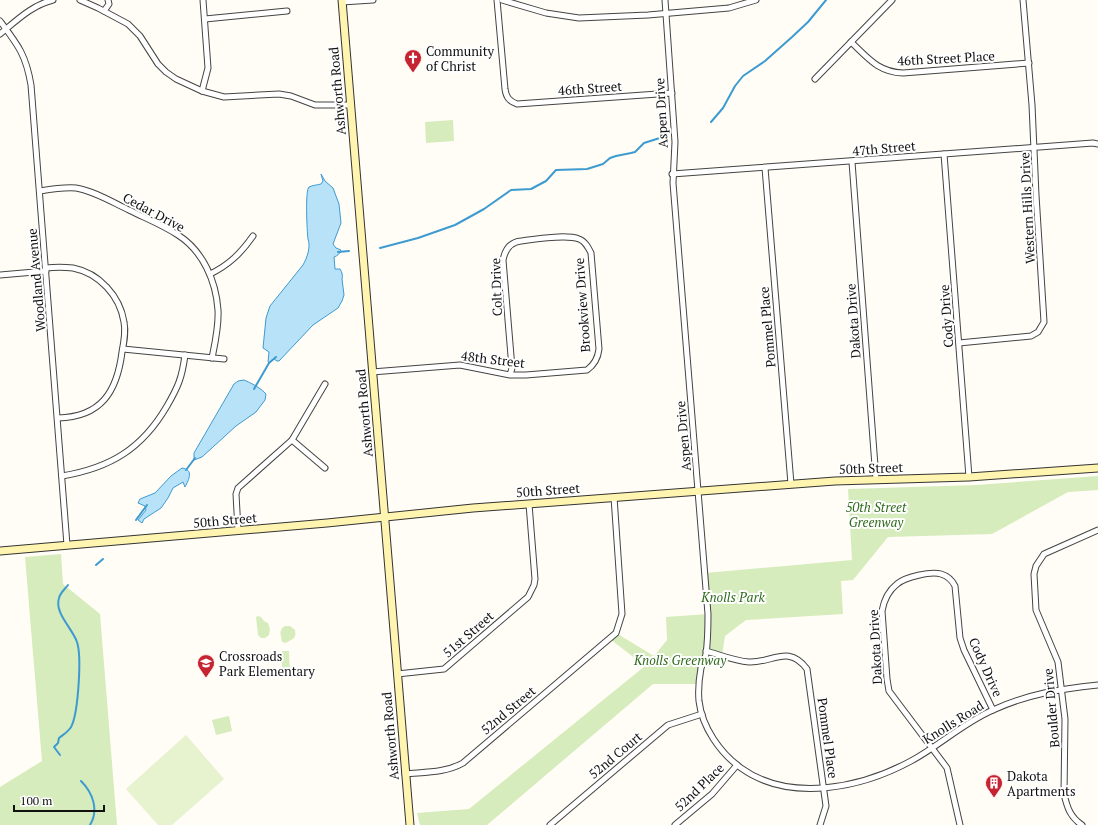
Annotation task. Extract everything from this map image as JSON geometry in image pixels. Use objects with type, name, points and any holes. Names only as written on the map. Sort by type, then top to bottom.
[{"type":"main road","name":"Ashworth Road","points":[[342,1],[410,825]]},
{"type":"main road","name":"50th Street","points":[[0,551],[384,516],[614,497],[791,484],[876,479],[969,477],[1098,468]]},
{"type":"street","points":[[0,34],[33,8],[52,0]]},
{"type":"street","points":[[80,0],[128,24],[136,31],[158,64],[166,72],[176,79],[202,91],[224,97],[279,94],[292,96],[315,105],[350,105]]},
{"type":"street","points":[[104,11],[109,4],[108,0]]},
{"type":"street","points":[[202,91],[208,68],[203,0]]},
{"type":"street","points":[[342,1],[373,0]]},
{"type":"street","name":"46th Street","points":[[497,0],[505,89],[506,95],[510,101],[517,104],[672,93]]},
{"type":"street","points":[[502,0],[546,13],[579,18],[729,8],[740,6],[756,0]]},
{"type":"street","name":"Aspen Drive","points":[[665,0],[675,142],[672,174],[708,614],[706,651],[698,684],[699,702],[706,726],[717,744],[737,765],[756,778],[779,786],[801,789],[824,787]]},
{"type":"street","points":[[815,79],[892,0]]},
{"type":"street","name":"Western Hills Drive","points":[[959,343],[1031,336],[1038,332],[1044,322],[1036,195],[1035,147],[1023,0]]},
{"type":"street","points":[[205,19],[287,10]]},
{"type":"street","name":"Woodland Avenue","points":[[0,21],[16,42],[28,68],[31,85],[68,545]]},
{"type":"street","name":"46th Street Place","points":[[851,42],[877,66],[894,72],[903,73],[1028,63]]},
{"type":"street","name":"47th Street","points":[[672,174],[852,162],[1035,147],[1093,143],[1098,144]]},
{"type":"street","name":"Cody Drive","points":[[944,154],[969,477]]},
{"type":"street","name":"Dakota Drive","points":[[852,162],[876,479]]},
{"type":"street","name":"Pommel Place","points":[[765,168],[791,484]]},
{"type":"street","name":"Cedar Drive","points":[[40,190],[77,188],[93,193],[162,226],[179,236],[193,249],[205,264],[216,292],[218,310],[212,358]]},
{"type":"street","points":[[210,274],[235,258],[253,236]]},
{"type":"street","name":"Colt Drive","points":[[510,375],[512,368],[503,260],[507,250],[516,242],[521,241],[564,237],[579,239]]},
{"type":"street","name":"Brookview Drive","points":[[579,239],[588,247],[591,253],[599,349],[596,360],[587,370]]},
{"type":"street","points":[[0,275],[46,269],[73,268],[86,272],[108,287],[116,298],[121,310],[124,323],[123,349],[118,375],[113,387],[102,402],[91,410],[79,415],[58,418]]},
{"type":"street","points":[[123,349],[224,359]]},
{"type":"street","points":[[62,476],[89,471],[107,464],[124,455],[144,438],[160,418],[177,388],[182,377],[185,355]]},
{"type":"street","name":"48th Street","points":[[372,372],[460,365],[510,375],[587,370]]},
{"type":"street","points":[[238,530],[236,494],[238,488],[292,440],[324,384]]},
{"type":"street","points":[[292,440],[325,468]]},
{"type":"street","name":"52nd Street","points":[[405,774],[446,770],[463,763],[614,636],[618,629],[622,614],[614,497]]},
{"type":"street","name":"51st Street","points":[[397,674],[444,669],[524,601],[531,592],[534,579],[529,504]]},
{"type":"street","name":"Boulder Drive","points":[[1082,825],[1074,818],[1066,805],[1064,794],[1065,719],[1062,689],[1058,662],[1036,610],[1034,574],[1036,566],[1044,554],[1098,530]]},
{"type":"street","name":"Cody Drive","points":[[935,573],[946,576],[952,580],[955,586],[960,638],[964,650],[993,710]]},
{"type":"street","name":"Dakota Drive","points":[[935,573],[908,577],[897,583],[889,592],[884,603],[882,616],[887,679],[889,691],[947,768],[960,825]]},
{"type":"street","name":"Pommel Place","points":[[706,651],[754,662],[786,656],[796,658],[807,669],[826,806],[820,825]]},
{"type":"street","name":"Knolls Road","points":[[824,787],[844,785],[867,779],[884,774],[911,762],[946,738],[993,710],[1020,699],[1062,689],[1098,685]]},
{"type":"street","name":"52nd Court","points":[[550,825],[668,725],[702,714]]},
{"type":"street","name":"52nd Place","points":[[675,825],[712,794],[737,765]]},
{"type":"green space","points":[[453,120],[454,141],[426,143],[425,122]]},
{"type":"green space","points":[[1098,476],[1098,490],[1068,492],[992,534],[888,537],[853,580],[841,581],[843,614],[746,620],[725,636],[722,655],[706,651],[698,684],[653,684],[487,825],[420,825],[417,813],[469,809],[645,666],[610,639],[616,633],[654,656],[667,640],[666,617],[708,614],[705,573],[852,560],[848,489],[977,485]]},
{"type":"green space","points":[[61,554],[63,584],[100,614],[117,825],[0,825],[0,787],[42,761],[25,557]]},
{"type":"green space","points":[[258,616],[268,623],[270,629],[269,635],[265,638],[261,638],[258,635],[256,617]]},
{"type":"green space","points":[[285,626],[290,626],[295,630],[295,636],[293,639],[286,643],[282,642],[280,633],[281,629]]},
{"type":"green space","points":[[282,651],[289,651],[290,676],[282,677]]},
{"type":"green space","points":[[229,716],[232,731],[216,735],[212,720]]},
{"type":"green space","points":[[186,735],[224,779],[172,825],[158,825],[126,789]]},
{"type":"water","points":[[321,174],[325,181],[333,188],[339,204],[341,223],[333,244],[336,248],[341,250],[338,255],[334,257],[335,269],[340,269],[342,274],[344,295],[338,308],[313,325],[279,361],[274,359],[269,363],[269,352],[263,348],[266,318],[270,306],[303,265],[306,259],[309,245],[307,220],[308,190],[309,187],[321,184],[323,181]]},
{"type":"water","points":[[244,380],[264,392],[266,394],[265,400],[256,412],[236,426],[202,457],[194,460],[194,453],[234,384],[238,381]]},
{"type":"water","points":[[182,468],[186,469],[190,475],[185,487],[183,482],[173,488],[161,508],[144,519],[142,523],[138,520],[146,510],[145,506],[138,503],[140,499],[155,493],[171,476]]},
{"type":"waterway","points":[[711,122],[723,108],[735,86],[743,76],[765,61],[792,37],[808,22],[826,0]]},
{"type":"waterway","points":[[380,248],[418,238],[455,225],[484,209],[511,190],[531,189],[546,181],[556,170],[587,169],[603,164],[610,158],[635,152],[644,143],[666,136]]},
{"type":"waterway","points":[[338,252],[349,251]]},
{"type":"waterway","points":[[254,389],[269,363],[276,357]]},
{"type":"waterway","points":[[186,470],[195,458]]},
{"type":"waterway","points":[[136,520],[147,505]]},
{"type":"waterway","points":[[96,565],[103,559]]},
{"type":"waterway","points":[[60,755],[54,747],[58,743],[59,738],[68,731],[72,725],[79,684],[77,642],[61,615],[58,604],[60,594],[68,585]]},
{"type":"waterway","points":[[81,781],[89,791],[93,802],[94,813],[90,825]]},
{"type":"place","name":"Community of Christ","points":[[413,73]]},
{"type":"place","name":"Crossroads Park Elementary","points":[[206,678]]},
{"type":"place","name":"Dakota Apartments","points":[[994,798]]},
{"type":"park label","name":"50th Street Greenway","points":[[876,514]]},
{"type":"park label","name":"Knolls Park","points":[[733,597]]},
{"type":"park label","name":"Knolls Greenway","points":[[680,660]]}]
